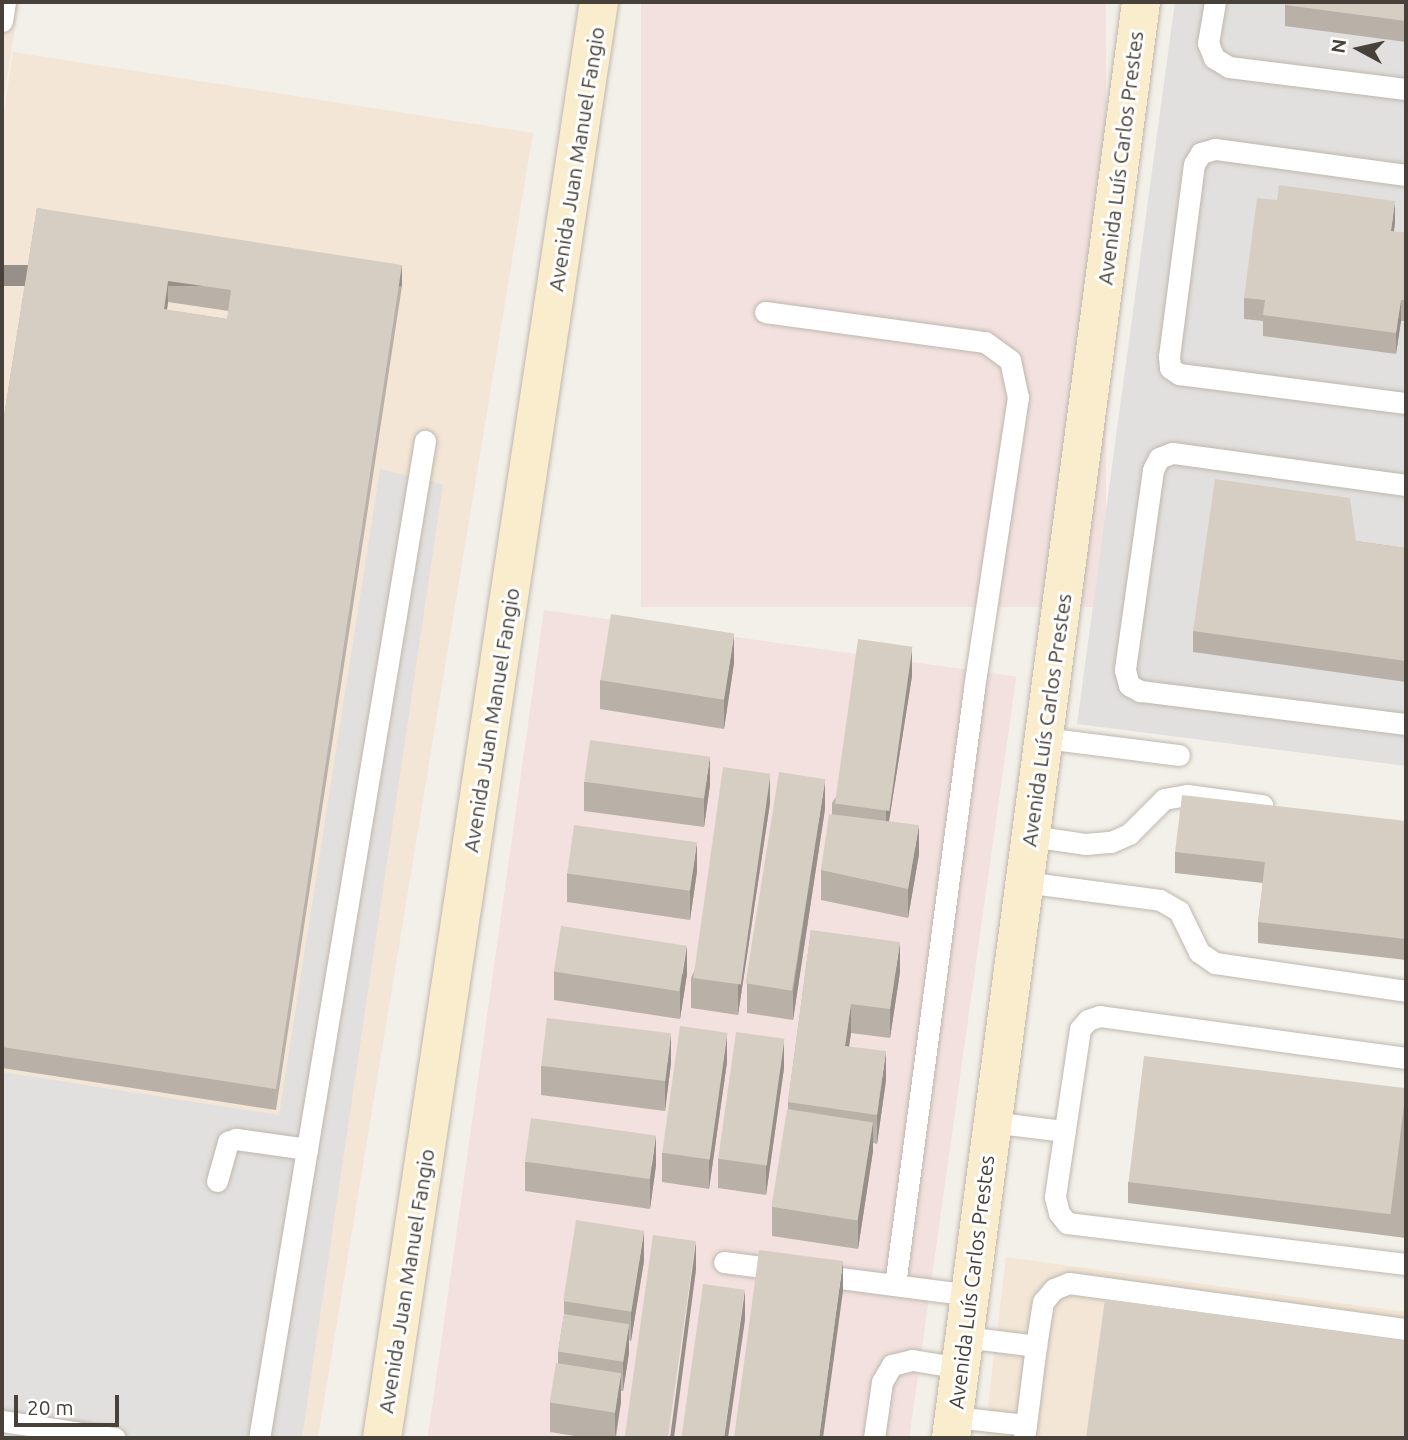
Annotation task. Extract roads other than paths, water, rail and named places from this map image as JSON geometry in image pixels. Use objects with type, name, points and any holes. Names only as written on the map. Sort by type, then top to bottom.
[{"type":"street","name":"Avenida Luís Carlos Prestes","points":[[953,1428],[991,1122],[1141,2]]},
{"type":"street","name":"Avenida Juan Manuel Fangio","points":[[382,1438],[598,4]]},
{"type":"lane","points":[[2,20],[5,2]]},
{"type":"lane","points":[[1215,2],[1208,43],[1214,58],[1229,67],[1406,89]]},
{"type":"lane","points":[[1406,175],[1215,149],[1201,153],[1195,164],[1169,356],[1170,368],[1179,374],[1406,403]]},
{"type":"lane","points":[[765,312],[985,342],[1010,360],[1018,397],[974,689],[895,1285]]},
{"type":"lane","points":[[260,1438],[425,441]]},
{"type":"lane","points":[[1406,485],[1172,453],[1160,458],[1153,470],[1125,670],[1129,684],[1140,691],[1406,724]]},
{"type":"lane","points":[[1044,738],[1179,755]]},
{"type":"lane","points":[[1031,836],[1086,844],[1111,842],[1129,834],[1164,799],[1187,795],[1283,808]]},
{"type":"lane","points":[[1024,882],[1160,900],[1179,911],[1199,952],[1215,963],[1406,991]]},
{"type":"lane","points":[[1406,1058],[1100,1016],[1088,1020],[1080,1029],[1055,1198],[1059,1213],[1067,1223],[1406,1264]]},
{"type":"lane","points":[[991,1122],[1064,1131]]},
{"type":"lane","points":[[217,1181],[228,1142],[236,1139],[307,1149]]},
{"type":"lane","points":[[724,1262],[971,1295]]},
{"type":"lane","points":[[953,1428],[1025,1432],[1043,1301],[1054,1289],[1069,1283],[1406,1329]]},
{"type":"lane","points":[[874,1438],[882,1382],[892,1365],[963,1353],[1036,1346]]},
{"type":"lane","points":[[2,1421],[115,1438]]}]
